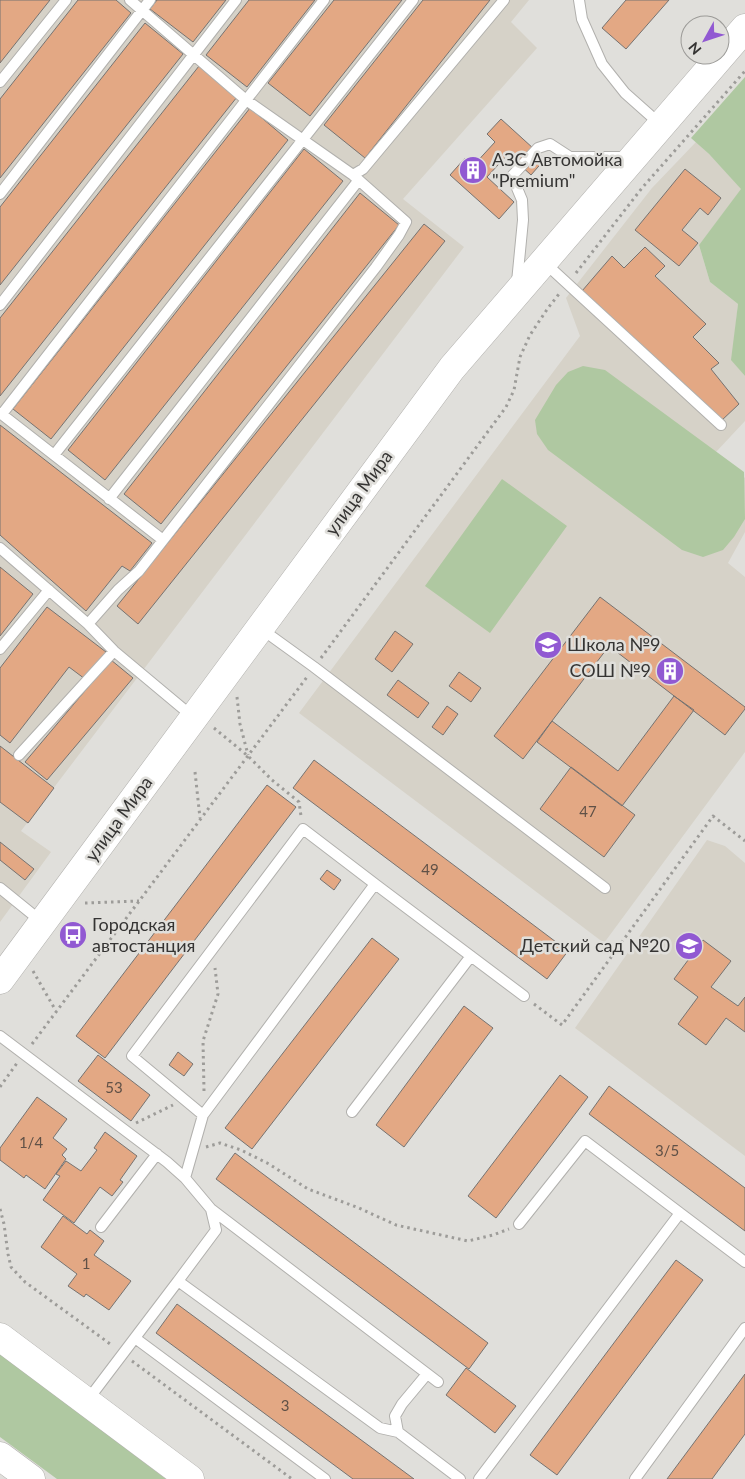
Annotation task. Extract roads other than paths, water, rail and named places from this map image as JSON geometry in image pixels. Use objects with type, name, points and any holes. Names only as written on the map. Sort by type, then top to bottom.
[{"type":"main road","name":"улица Мира","points":[[0,980],[42,922],[204,723],[260,628],[452,368],[745,28]]},
{"type":"main road","points":[[0,1338],[190,1479]]},
{"type":"main road","points":[[0,1456],[31,1479]]},
{"type":"lane","points":[[0,82],[66,0]]},
{"type":"lane","points":[[88,624],[118,590],[139,571],[376,267],[406,222],[356,178],[246,100],[130,0]]},
{"type":"lane","points":[[0,194],[150,0]]},
{"type":"lane","points":[[0,305],[236,0]]},
{"type":"lane","points":[[163,540],[1,414],[324,0]]},
{"type":"lane","points":[[54,456],[413,0]]},
{"type":"lane","points":[[109,498],[363,169],[504,0]]},
{"type":"lane","points":[[579,0],[582,19],[602,64],[625,92],[661,125]]},
{"type":"lane","points":[[516,294],[523,220],[522,200],[512,176],[538,148],[550,144],[570,157],[634,158]]},
{"type":"lane","points":[[544,262],[721,425]]},
{"type":"lane","points":[[0,548],[88,624],[114,651],[204,723]]},
{"type":"lane","points":[[0,649],[49,590]]},
{"type":"lane","points":[[260,628],[605,888]]},
{"type":"lane","points":[[20,755],[114,651]]},
{"type":"lane","points":[[203,1114],[132,1056],[303,829],[524,996]]},
{"type":"lane","points":[[185,1178],[203,1114],[375,884]]},
{"type":"lane","points":[[0,888],[42,922]]},
{"type":"lane","points":[[352,1112],[471,956]]},
{"type":"lane","points":[[0,1036],[157,1154],[185,1178],[211,1209],[438,1382]]},
{"type":"lane","points":[[519,1224],[585,1140],[745,1262]]},
{"type":"lane","points":[[101,1227],[157,1154]]},
{"type":"lane","points":[[87,1401],[216,1230],[211,1209]]},
{"type":"lane","points":[[478,1479],[680,1213]]},
{"type":"lane","points":[[178,1281],[380,1428],[398,1432],[460,1479]]},
{"type":"lane","points":[[635,1479],[745,1328]]},
{"type":"lane","points":[[135,1338],[325,1479]]},
{"type":"lane","points":[[398,1432],[395,1416],[402,1404],[428,1374]]},
{"type":"place","name":"АЗС Автомойка \"Premium\"","points":[[473,170]]},
{"type":"place","name":"Школа №9","points":[[548,645]]},
{"type":"place","name":"СОШ №9","points":[[670,671]]},
{"type":"place","name":"Городская автостанция","points":[[73,935]]},
{"type":"place","name":"Детский сад №20","points":[[689,946]]}]
